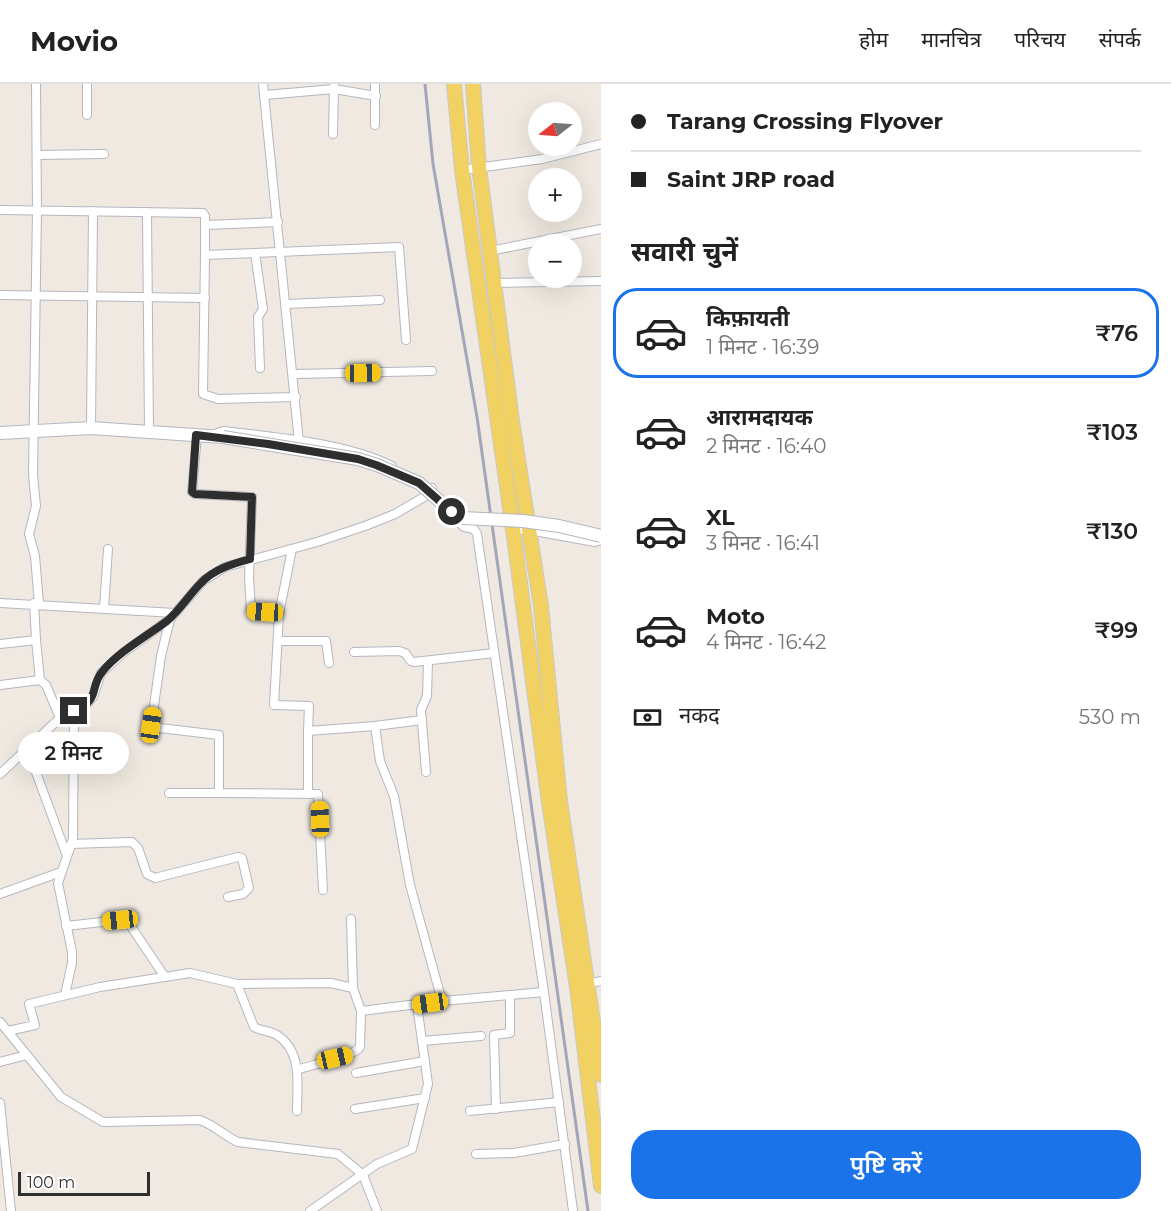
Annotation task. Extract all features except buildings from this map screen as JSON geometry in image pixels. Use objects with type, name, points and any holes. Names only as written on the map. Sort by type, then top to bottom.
[{"type":"main road","points":[[454,84],[462,170],[549,803],[582,986],[596,1018],[601,1075]]},
{"type":"main road","points":[[473,84],[479,167],[512,421],[541,606],[560,801],[582,986],[586,1074],[601,1186]]},
{"type":"main road","points":[[0,433],[91,428],[149,431],[224,437],[358,459],[419,483],[462,518],[560,526],[601,538]]},
{"type":"street","points":[[36,84],[37,210],[33,475],[36,506],[29,534],[35,556],[36,640],[40,680],[46,685],[60,718]]},
{"type":"street","points":[[87,84],[87,115]]},
{"type":"street","points":[[263,84],[300,442]]},
{"type":"street","points":[[375,84],[375,125]]},
{"type":"street","points":[[264,95],[334,87],[376,96]]},
{"type":"street","points":[[333,134],[334,87]]},
{"type":"street","points":[[462,170],[542,159],[601,144]]},
{"type":"street","points":[[37,155],[104,154]]},
{"type":"street","points":[[0,210],[203,213],[205,216],[203,394],[218,399],[296,397]]},
{"type":"street","points":[[91,428],[93,211]]},
{"type":"street","points":[[147,212],[149,431]]},
{"type":"street","points":[[205,225],[278,222]]},
{"type":"street","points":[[490,251],[601,229]]},
{"type":"street","points":[[205,255],[399,247],[406,340]]},
{"type":"street","points":[[255,253],[263,309],[258,316],[260,368]]},
{"type":"street","points":[[495,283],[601,281]]},
{"type":"street","points":[[0,295],[205,298]]},
{"type":"street","points":[[286,304],[380,300]]},
{"type":"street","points":[[294,375],[432,371]]},
{"type":"street","points":[[210,436],[223,431],[349,450],[376,458],[432,488],[455,520],[464,527],[474,529],[477,534],[544,992],[573,1211]]},
{"type":"street","points":[[196,435],[192,492],[252,497],[249,578],[252,611],[279,614]]},
{"type":"street","points":[[0,774],[60,718],[86,706],[93,697],[101,673],[123,653],[172,616],[203,581],[225,567],[292,549],[395,514],[424,497],[432,488]]},
{"type":"street","points":[[513,529],[595,542],[601,538]]},
{"type":"street","points":[[104,608],[108,549]]},
{"type":"street","points":[[292,549],[279,614],[274,705],[309,706],[308,794]]},
{"type":"street","points":[[0,603],[104,608],[172,616]]},
{"type":"street","points":[[172,616],[161,656],[151,725],[153,728],[219,735],[219,793]]},
{"type":"street","points":[[0,644],[36,640]]},
{"type":"street","points":[[279,641],[326,641],[329,663]]},
{"type":"street","points":[[354,652],[399,651],[405,653],[412,662],[494,653]]},
{"type":"street","points":[[426,772],[422,710],[427,696],[428,662]]},
{"type":"street","points":[[0,685],[40,680]]},
{"type":"street","points":[[65,995],[73,958],[58,883],[73,839],[74,711]]},
{"type":"street","points":[[308,731],[422,720]]},
{"type":"street","points":[[375,726],[380,761],[394,796],[410,885],[442,1001]]},
{"type":"street","points":[[27,748],[66,856]]},
{"type":"street","points":[[169,793],[316,793],[319,795],[323,890]]},
{"type":"street","points":[[71,844],[132,842],[138,848],[147,873],[155,878],[238,857],[242,858],[249,888],[243,894],[228,897]]},
{"type":"street","points":[[0,894],[61,872]]},
{"type":"street","points":[[297,1070],[357,1051],[361,1039],[361,1011],[353,988],[351,919]]},
{"type":"street","points":[[66,926],[120,920],[128,922],[165,976]]},
{"type":"street","points":[[8,1031],[35,1024],[29,1004],[100,987],[165,976],[195,973],[237,984],[331,983],[353,988]]},
{"type":"street","points":[[582,986],[601,981]]},
{"type":"street","points":[[237,984],[252,1024],[257,1029],[269,1031],[281,1039],[292,1052],[297,1070],[297,1111]]},
{"type":"street","points":[[361,1011],[544,992]]},
{"type":"street","points":[[496,1109],[494,1035],[510,1033],[510,995]]},
{"type":"street","points":[[310,1211],[382,1160],[412,1149],[428,1084],[417,1005]]},
{"type":"street","points":[[0,1022],[61,1097],[103,1122],[200,1120],[238,1142],[338,1154],[363,1175],[377,1211]]},
{"type":"street","points":[[422,1041],[481,1036]]},
{"type":"street","points":[[0,1062],[27,1055]]},
{"type":"street","points":[[356,1073],[425,1061]]},
{"type":"street","points":[[355,1109],[425,1098]]},
{"type":"street","points":[[470,1111],[559,1102]]},
{"type":"street","points":[[0,1103],[10,1211]]},
{"type":"street","points":[[476,1154],[514,1153],[565,1144]]},
{"type":"railway","points":[[425,84],[433,164],[477,417],[588,1211]]},
{"type":"route","points":[[74,711],[86,706],[93,697],[101,673],[123,653],[170,619],[203,581],[225,567],[250,559],[252,496],[192,492],[196,435],[224,437],[358,459],[419,483],[452,512]]}]
